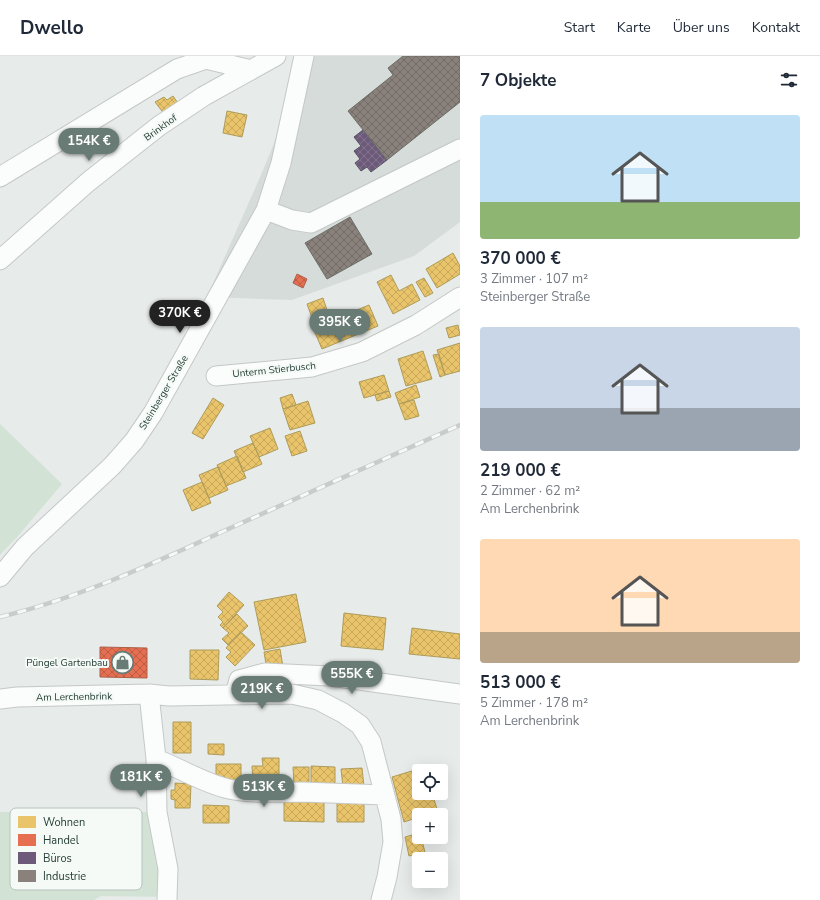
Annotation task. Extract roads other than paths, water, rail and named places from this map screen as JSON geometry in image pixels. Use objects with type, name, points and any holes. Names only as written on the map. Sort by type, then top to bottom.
[{"type":"street","name":"Brinkhof","points":[[0,260],[88,182],[159,126],[204,96],[276,56]]},
{"type":"street","name":"Steinberger Straße","points":[[0,577],[25,547],[112,466],[134,441],[153,413],[266,210],[281,163],[304,56]]},
{"type":"street","points":[[0,177],[178,69],[206,59],[251,70]]},
{"type":"street","points":[[266,210],[292,220],[311,223],[460,149]]},
{"type":"street","name":"Unterm Stierbusch","points":[[216,376],[312,367],[362,352],[416,325],[460,297]]},
{"type":"street","points":[[235,694],[239,680],[265,673],[330,676],[460,694]]},
{"type":"street","points":[[149,694],[156,759],[157,812],[168,869],[167,900]]},
{"type":"street","name":"Am Lerchenbrink","points":[[0,699],[17,697],[149,694],[169,696],[292,694],[318,700],[343,713],[360,725],[371,742],[391,818],[393,842],[388,877],[381,900]]},
{"type":"street","points":[[156,759],[211,784],[229,789],[252,792],[330,792],[385,795]]},
{"type":"railway","points":[[0,617],[58,600],[115,579],[460,425]]},
{"type":"place","name":"Püngel Gartenbau","points":[[123,662]]}]
